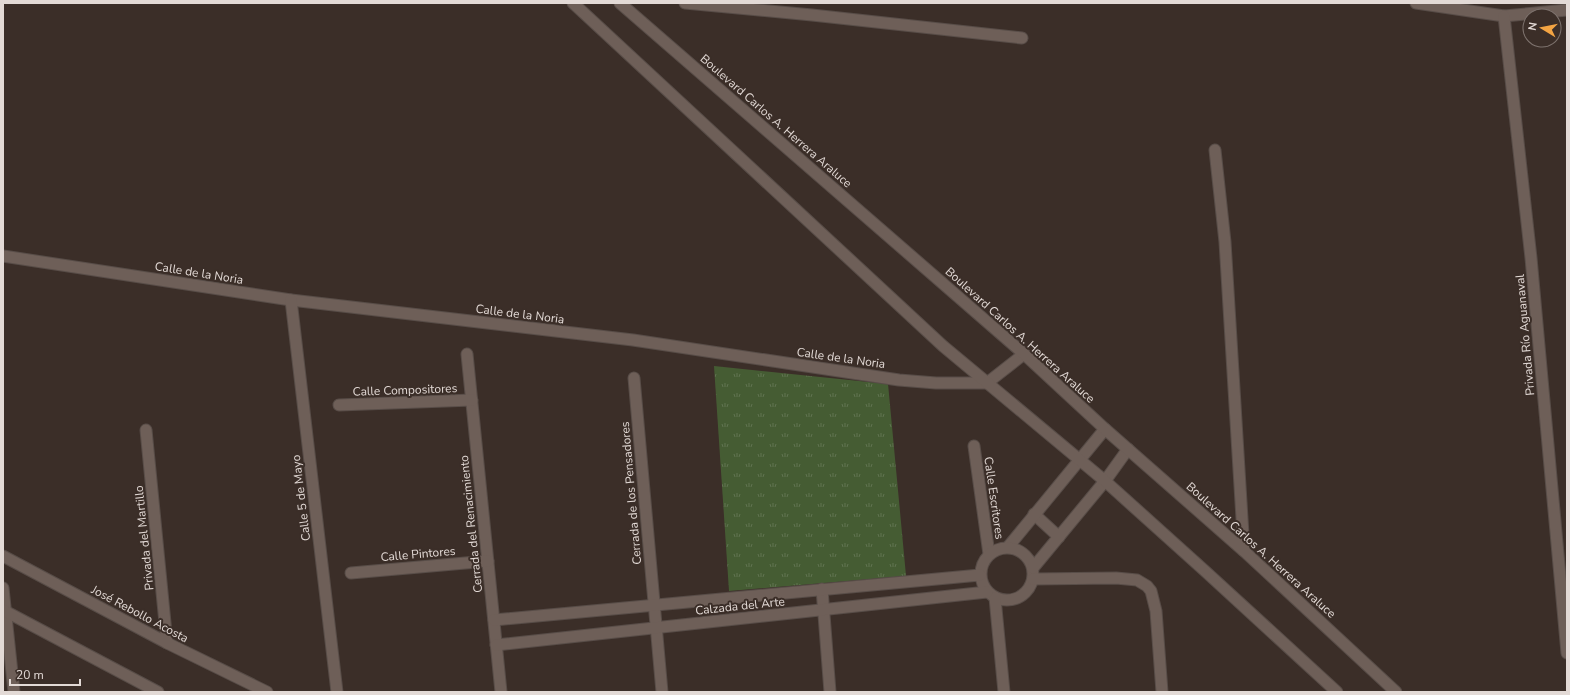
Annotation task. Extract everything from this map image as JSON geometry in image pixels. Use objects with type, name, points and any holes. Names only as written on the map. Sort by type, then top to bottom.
[{"type":"street","points":[[573,3],[943,346],[1080,460],[1205,571],[1337,692]]},
{"type":"street","name":"Boulevard Carlos A. Herrera Araluce","points":[[620,3],[1024,354],[1105,429],[1244,551],[1396,692]]},
{"type":"street","points":[[685,3],[1022,38]]},
{"type":"street","points":[[1416,3],[1504,16],[1567,10]]},
{"type":"street","name":"Privada Río Aguanaval","points":[[1504,16],[1531,258],[1567,653]]},
{"type":"street","points":[[1215,150],[1225,242],[1244,551]]},
{"type":"street","name":"Calle de la Noria","points":[[3,256],[291,300],[633,340],[899,380],[936,383],[987,383]]},
{"type":"street","name":"Calle 5 de Mayo","points":[[291,300],[337,692]]},
{"type":"street","name":"Cerrada del Renacimiento","points":[[467,354],[501,692]]},
{"type":"street","points":[[987,383],[1024,354]]},
{"type":"street","name":"Cerrada de los Pensadores","points":[[634,378],[662,692]]},
{"type":"street","name":"Calle Compositores","points":[[338,405],[472,400]]},
{"type":"street","points":[[1008,547],[1105,429]]},
{"type":"street","name":"Privada del Martillo","points":[[146,430],[167,643]]},
{"type":"street","name":"Calle Escritores","points":[[974,446],[989,554]]},
{"type":"street","points":[[991,595],[1007,600],[1018,597],[1028,590],[1033,573],[1059,537],[1105,482],[1128,449]]},
{"type":"street","points":[[1034,514],[1059,537]]},
{"type":"street","points":[[1004,692],[991,595],[982,584],[980,575],[982,564],[989,554],[998,548],[1008,547],[1019,550],[1028,557],[1033,573]]},
{"type":"street","name":"José Rebollo Acosta","points":[[3,556],[167,643],[267,692]]},
{"type":"street","name":"Calle Pintores","points":[[351,573],[488,561]]},
{"type":"street","points":[[1033,573],[1137,580],[1147,586],[1151,591],[1156,611],[1162,692]]},
{"type":"street","name":"Calzada del Arte","points":[[494,620],[980,575]]},
{"type":"street","points":[[3,588],[4,611],[14,692]]},
{"type":"street","points":[[822,590],[830,692]]},
{"type":"street","name":"Calzada del Arte","points":[[496,646],[823,610],[991,595]]},
{"type":"street","points":[[4,611],[158,692]]},
{"type":"green space","points":[[714,366],[888,384],[906,576],[729,591]]}]
